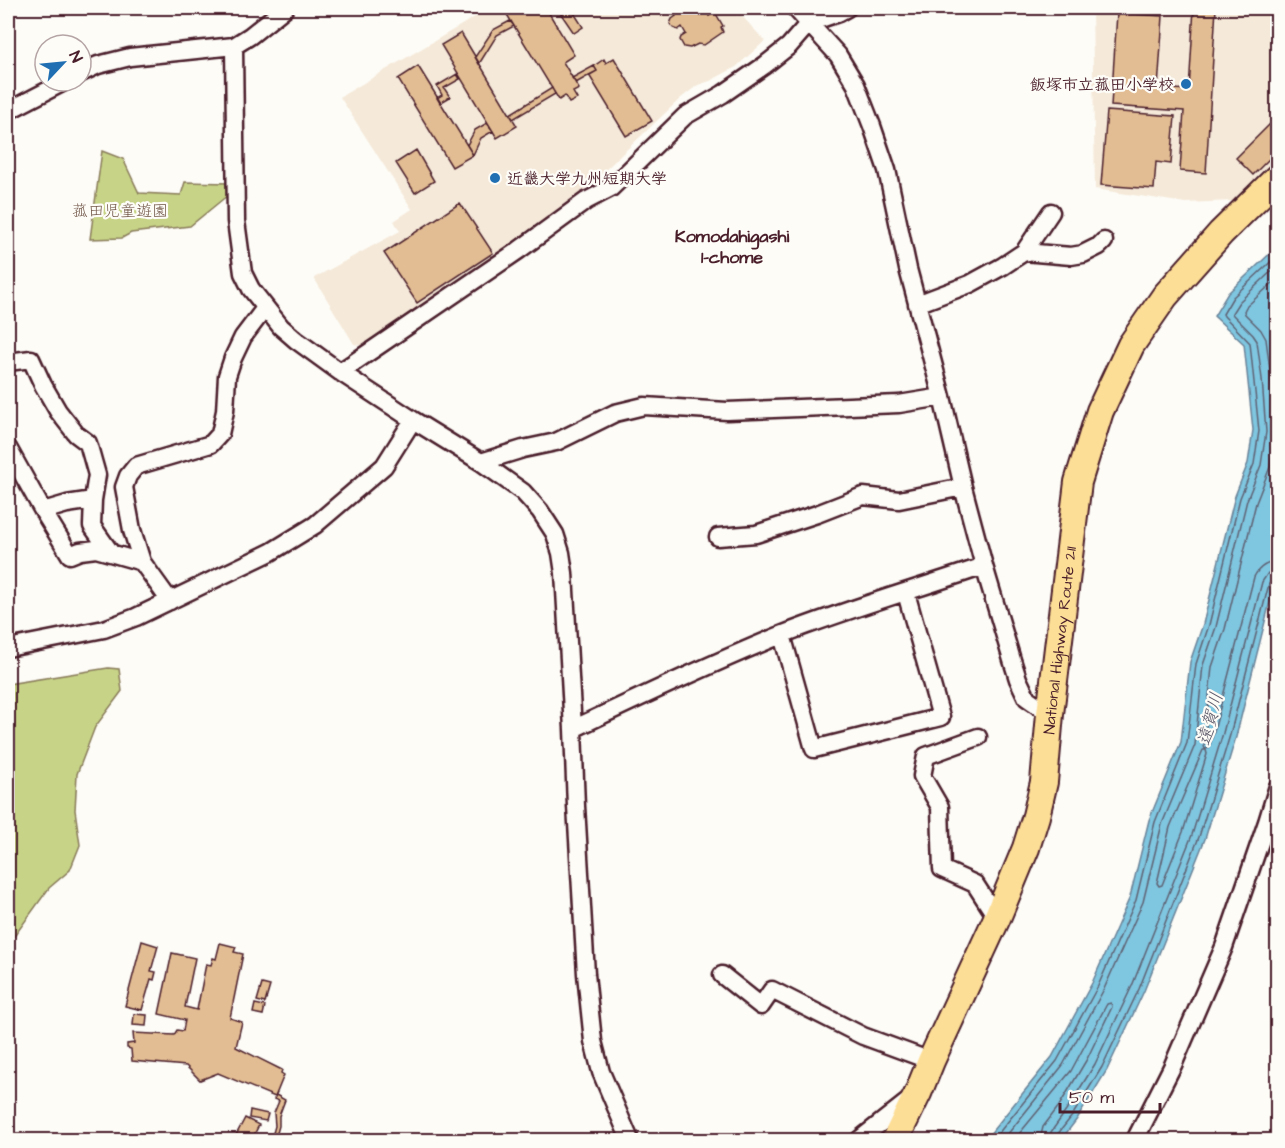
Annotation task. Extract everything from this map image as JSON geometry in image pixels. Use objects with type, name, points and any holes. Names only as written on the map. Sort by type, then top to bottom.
[{"type":"highway","name":"National Highway Route 211","points":[[895,1140],[997,918],[1026,848],[1036,816],[1044,782],[1078,482],[1100,411],[1131,345],[1165,296],[1221,233],[1278,177]]},
{"type":"street","points":[[93,67],[130,57],[234,46],[285,8]]},
{"type":"street","points":[[795,8],[838,55],[856,85],[872,126],[886,170],[908,269],[963,487],[1018,679],[1027,698],[1050,714]]},
{"type":"street","points":[[340,372],[509,257],[586,201],[611,188],[685,116],[723,94],[765,65],[789,46],[809,23],[847,8]]},
{"type":"street","points":[[234,46],[236,222],[243,273],[251,289],[281,327],[296,340],[340,372],[481,462],[523,492],[540,511],[555,534],[564,573],[586,974],[593,1041],[601,1072],[630,1140]]},
{"type":"street","points":[[8,111],[43,93]]},
{"type":"street","points":[[917,304],[970,284],[1024,252],[1051,212]]},
{"type":"street","points":[[1024,252],[1071,256],[1083,254],[1104,241]]},
{"type":"street","points":[[170,601],[142,562],[132,530],[124,487],[128,476],[136,466],[211,444],[220,434],[225,411],[227,376],[233,358],[243,338],[265,308]]},
{"type":"street","points":[[8,362],[31,359],[58,411],[76,434],[88,443],[97,476],[92,526],[111,553]]},
{"type":"street","points":[[481,462],[556,442],[615,413],[644,406],[727,411],[899,404],[942,397]]},
{"type":"street","points":[[8,648],[104,628],[136,617],[271,552],[315,525],[384,466],[412,420]]},
{"type":"street","points":[[8,448],[70,555],[96,549],[142,562]]},
{"type":"street","points":[[718,537],[756,534],[863,496],[898,500],[963,487]]},
{"type":"street","points":[[43,511],[93,500]]},
{"type":"street","points":[[573,729],[703,668],[782,635],[828,617],[984,566]]},
{"type":"street","points":[[782,635],[814,750],[941,717],[906,592]]},
{"type":"street","points":[[978,737],[926,756],[922,776],[940,807],[942,869],[975,884],[997,918]]},
{"type":"street","points":[[1135,1140],[1173,1065],[1224,947],[1278,786]]},
{"type":"street","points":[[722,975],[761,1006],[772,990],[863,1036],[932,1061]]},
{"type":"street","points":[[859,1140],[918,1093]]},
{"type":"shaded area","name":"近畿大学九州短期大学","points":[[490,8],[730,8],[737,16],[740,14],[765,41],[736,67],[698,85],[681,98],[560,213],[364,346],[354,344],[314,278],[400,231],[394,221],[412,209],[340,97]]},
{"type":"shaded area","name":"飯塚市立菰田小学校","points":[[1092,8],[1277,8],[1277,157],[1233,201],[1185,203],[1095,189]]},
{"type":"green space","name":"菰田児童遊園","points":[[102,151],[123,159],[139,193],[181,195],[185,182],[228,183],[228,195],[190,226],[131,233],[122,238],[90,239]]},
{"type":"green space","points":[[108,668],[119,669],[122,691],[95,727],[77,774],[75,810],[80,845],[70,870],[49,888],[8,945],[8,684]]},
{"type":"water","name":"遠賀川","points":[[1277,247],[1277,574],[1236,737],[1205,839],[1144,991],[1107,1070],[1077,1119],[1061,1140],[985,1140],[1052,1057],[1092,983],[1130,897],[1149,820],[1181,742],[1190,662],[1203,624],[1235,496],[1248,463],[1253,430],[1244,344],[1214,316],[1228,293]]},
{"type":"building","points":[[503,8],[546,8],[574,55],[563,62],[579,89],[573,92],[577,99],[569,103],[565,96],[559,100]]},
{"type":"building","points":[[557,8],[571,8],[583,27],[574,33]]},
{"type":"building","points":[[661,8],[713,8],[707,11],[709,16],[715,12],[723,26],[721,27],[723,32],[704,45],[684,47],[680,40],[686,34],[682,27],[678,30],[670,24],[676,16],[672,10],[668,13],[663,12]]},
{"type":"building","points":[[1194,8],[1216,8],[1206,173],[1180,171],[1184,111],[1111,106],[1117,13],[1163,16],[1158,88],[1189,90]]},
{"type":"building","points":[[510,21],[514,26],[497,35],[479,64],[475,57],[493,30]]},
{"type":"building","points":[[461,33],[517,126],[497,138],[441,45]]},
{"type":"building","points":[[614,58],[652,121],[626,136],[589,75],[597,71],[594,66],[604,59],[606,63]]},
{"type":"building","points":[[418,66],[473,155],[452,167],[398,79]]},
{"type":"building","points":[[594,66],[597,71],[576,83],[572,78]]},
{"type":"building","points":[[457,74],[460,79],[444,88],[450,97],[440,103],[437,98],[442,95],[437,86]]},
{"type":"building","points":[[552,88],[555,94],[513,119],[510,114]]},
{"type":"building","points":[[1107,111],[1175,116],[1171,164],[1156,162],[1154,189],[1101,185]]},
{"type":"building","points":[[1278,116],[1278,150],[1253,175],[1236,158]]},
{"type":"building","points":[[487,123],[493,131],[481,138],[473,155],[467,145],[475,130]]},
{"type":"building","points":[[416,150],[434,181],[415,193],[396,163]]},
{"type":"building","points":[[460,203],[493,253],[417,303],[384,253]]},
{"type":"building","points":[[142,941],[158,946],[151,971],[156,972],[154,980],[151,979],[142,1010],[125,1006]]},
{"type":"building","points":[[220,943],[236,947],[234,952],[243,954],[230,1018],[242,1022],[236,1047],[282,1070],[281,1073],[284,1075],[275,1097],[218,1073],[200,1080],[186,1066],[132,1061],[131,1049],[127,1048],[127,1044],[134,1043],[133,1033],[174,1035],[177,1030],[183,1031],[185,1020],[159,1014],[172,953],[195,958],[185,1007],[197,1010],[206,964],[211,965],[213,958],[216,959]]},
{"type":"building","points":[[262,984],[270,986],[265,1003],[257,1001]]},
{"type":"building","points":[[255,1004],[265,1006],[263,1015],[253,1013]]},
{"type":"building","points":[[134,1014],[147,1015],[146,1026],[133,1025]]},
{"type":"building","points":[[276,1095],[285,1100],[279,1116],[275,1140],[271,1140],[275,1126],[274,1113],[279,1101],[274,1099]]},
{"type":"building","points":[[250,1110],[268,1114],[266,1121],[249,1118]]},
{"type":"building","points":[[245,1118],[259,1125],[255,1133],[267,1140],[234,1139]]},
{"type":"place","name":"飯塚市立菰田小学校","points":[[1186,84]]},
{"type":"place","name":"近畿大学九州短期大学","points":[[495,178]]},
{"type":"district","name":"Komodahigashi 1-chome","points":[[732,246]]}]
